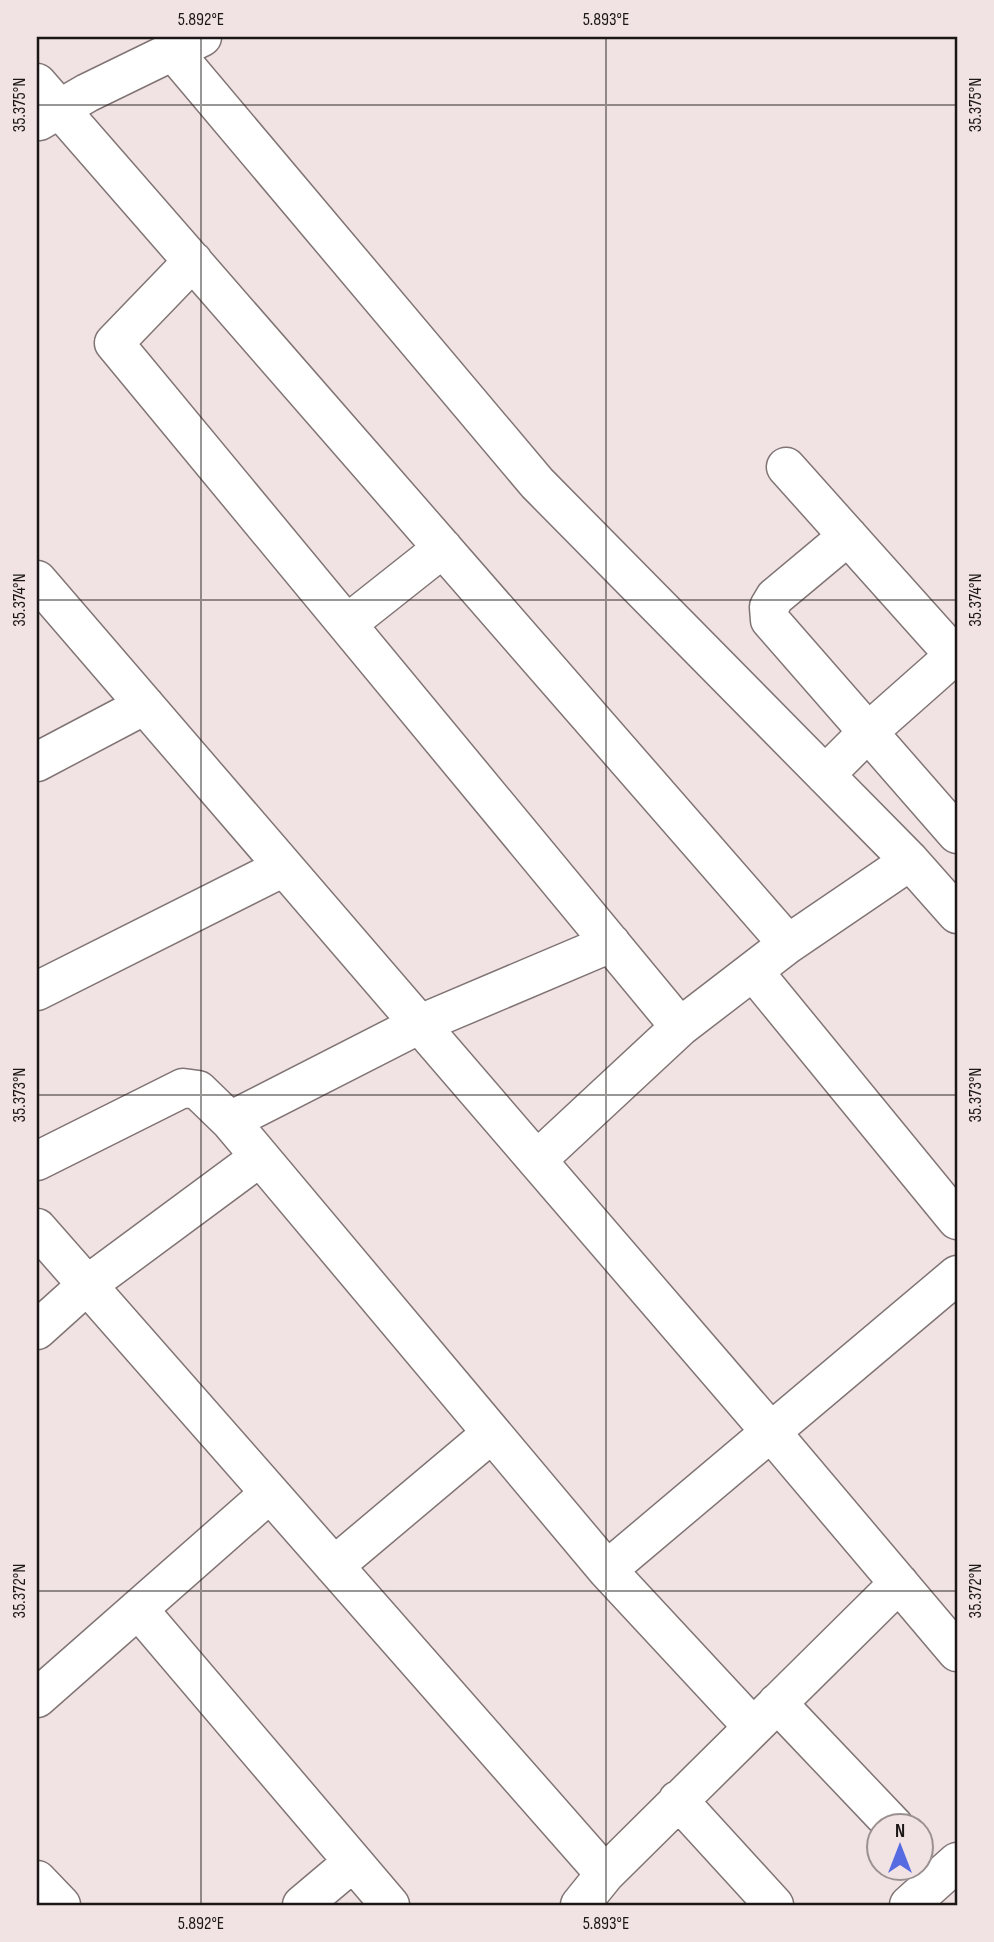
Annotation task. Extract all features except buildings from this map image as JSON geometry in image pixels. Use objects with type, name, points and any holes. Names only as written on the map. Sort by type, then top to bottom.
[{"type":"street","points":[[788,944],[193,261],[45,105],[87,93],[188,44],[537,483],[910,861],[957,914]]},
{"type":"street","points":[[193,261],[114,343],[681,1027]]},
{"type":"street","points":[[786,467],[956,657],[868,732],[825,775]]},
{"type":"street","points":[[848,536],[775,597],[769,607],[770,620],[957,834]]},
{"type":"street","points":[[347,624],[443,548]]},
{"type":"street","points":[[37,580],[957,1652]]},
{"type":"street","points":[[37,762],[145,705]]},
{"type":"street","points":[[537,1160],[681,1027],[788,944],[910,861]]},
{"type":"street","points":[[37,991],[284,867]]},
{"type":"street","points":[[230,1121],[420,1024],[611,943]]},
{"type":"street","points":[[754,971],[957,1220]]},
{"type":"street","points":[[37,1161],[183,1088],[198,1090],[230,1121],[607,1570],[765,1715],[878,1812]]},
{"type":"street","points":[[37,1330],[87,1285],[260,1157]]},
{"type":"street","points":[[37,1228],[605,1874]]},
{"type":"street","points":[[607,1570],[957,1275]]},
{"type":"street","points":[[334,1566],[492,1433]]},
{"type":"street","points":[[37,1698],[270,1493]]},
{"type":"street","points":[[580,1905],[605,1874],[678,1800],[899,1583]]},
{"type":"street","points":[[138,1609],[390,1905]]},
{"type":"street","points":[[678,1800],[774,1905]]},
{"type":"street","points":[[302,1905],[353,1862]]},
{"type":"street","points":[[909,1905],[944,1871]]},
{"type":"street","points":[[37,1881],[61,1905]]}]
